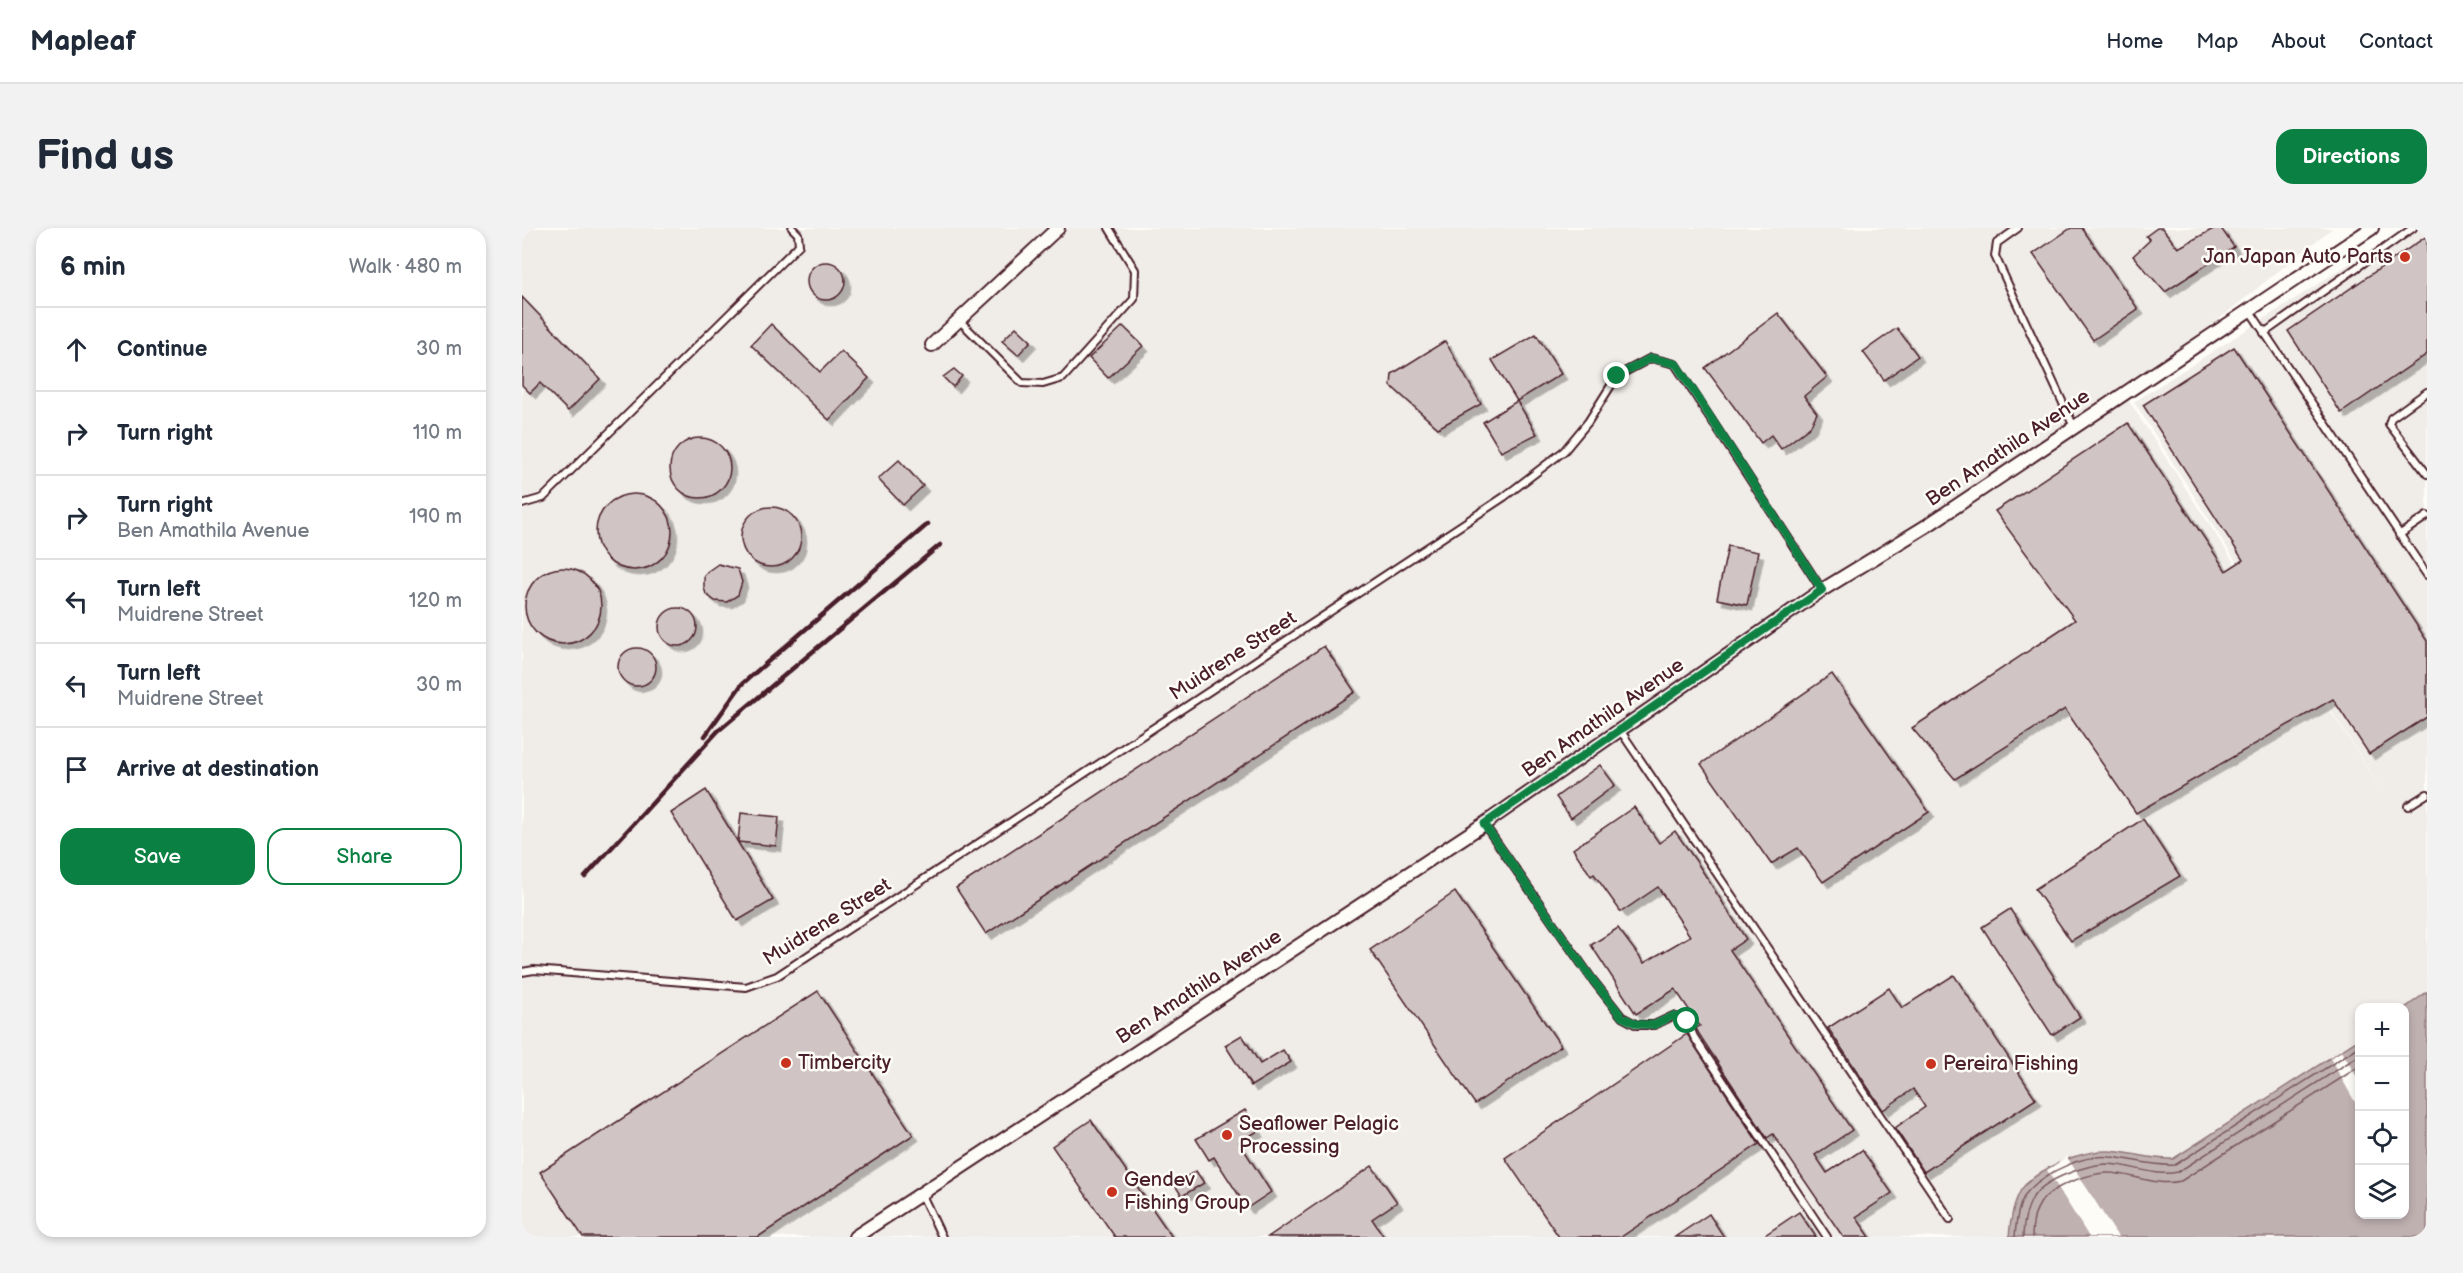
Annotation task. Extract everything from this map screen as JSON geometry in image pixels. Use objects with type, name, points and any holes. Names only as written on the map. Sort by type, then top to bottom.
[{"type":"street","points":[[932,345],[1058,228]]},
{"type":"street","name":"Ben Amathila Avenue","points":[[855,1237],[920,1192],[1484,824],[1822,590],[1928,525],[2372,228]]},
{"type":"lane","points":[[522,504],[543,498],[799,245],[798,234],[792,228]]},
{"type":"lane","points":[[959,320],[1022,383],[1043,384],[1063,378],[1134,300],[1135,270],[1109,228]]},
{"type":"lane","points":[[2018,228],[1997,243],[1995,256],[2074,427]]},
{"type":"lane","points":[[2264,333],[2413,228]]},
{"type":"lane","points":[[2250,311],[2427,575]]},
{"type":"lane","name":"Muidrene Street","points":[[522,972],[534,970],[746,987],[777,976],[1504,497],[1564,451],[1588,422],[1617,376],[1651,358],[1676,364],[1822,590]]},
{"type":"lane","points":[[2427,392],[2391,418],[2389,424],[2427,474]]},
{"type":"lane","points":[[2399,535],[2427,516]]},
{"type":"lane","points":[[1620,730],[1950,1219]]},
{"type":"lane","points":[[2408,806],[2427,794]]},
{"type":"lane","points":[[1484,824],[1592,979],[1622,1017],[1637,1024],[1654,1025],[1673,1016],[1687,1021],[1694,1036],[1827,1237]]},
{"type":"lane","points":[[920,1192],[942,1237]]},
{"type":"shaded area","points":[[522,228],[2332,228],[2125,395],[2394,809],[2134,402],[2405,228],[2427,228],[2427,992],[2409,1005],[2409,1003],[2355,1003],[2355,1042],[2173,1159],[2067,1157],[2024,1186],[2010,1217],[2009,1237],[522,1237]]},
{"type":"water","points":[[2427,992],[2427,1237],[2009,1237],[2015,1202],[2021,1190],[2042,1172],[2064,1160],[2098,1151],[2173,1159],[2355,1042],[2355,1219],[2409,1219],[2409,1005]]},
{"type":"pier","points":[[2342,1051],[2355,1074],[2355,1102],[2330,1058]]},
{"type":"pier","points":[[2067,1157],[2118,1237],[2089,1237],[2047,1170]]},
{"type":"building","points":[[2071,228],[2082,228],[2138,309],[2093,340],[2033,254]]},
{"type":"building","points":[[2157,228],[2162,228],[2178,248],[2215,228],[2221,228],[2234,247],[2165,292],[2133,256],[2150,240],[2146,236]]},
{"type":"building","points":[[2427,236],[2427,354],[2341,413],[2288,331]]},
{"type":"building","points":[[826,262],[840,267],[845,281],[840,295],[826,300],[812,295],[807,281],[812,267]]},
{"type":"building","points":[[522,297],[600,379],[568,411],[540,383],[530,393],[522,385]]},
{"type":"building","points":[[1778,313],[1827,377],[1804,396],[1817,413],[1810,427],[1781,449],[1771,435],[1761,443],[1705,368]]},
{"type":"building","points":[[771,324],[820,372],[841,351],[869,378],[829,420],[751,345]]},
{"type":"building","points":[[1123,326],[1143,346],[1108,378],[1089,358]]},
{"type":"building","points":[[1016,327],[1031,341],[1018,355],[1002,341]]},
{"type":"building","points":[[1897,328],[1918,356],[1884,380],[1863,352]]},
{"type":"building","points":[[1536,334],[1561,374],[1517,401],[1492,360]]},
{"type":"building","points":[[1445,341],[1481,404],[1438,428],[1391,386],[1392,374]]},
{"type":"building","points":[[2234,347],[2427,641],[2427,717],[2369,754],[2333,699],[2136,813],[2065,709],[1955,779],[1912,728],[2075,620],[1995,511],[2128,423],[2226,571],[2243,560],[2143,405]]},
{"type":"building","points":[[954,369],[962,376],[953,387],[943,377]]},
{"type":"building","points":[[1517,401],[1537,434],[1501,452],[1483,422]]},
{"type":"building","points":[[700,438],[717,443],[725,451],[730,468],[725,485],[717,493],[700,498],[683,493],[675,485],[670,468],[675,451],[683,443]]},
{"type":"building","points":[[899,460],[923,486],[903,505],[878,479]]},
{"type":"building","points":[[634,494],[648,497],[661,505],[669,518],[672,532],[669,546],[661,559],[648,567],[634,570],[620,567],[607,559],[599,546],[596,532],[599,518],[607,505],[620,497]]},
{"type":"building","points":[[771,507],[788,512],[796,520],[801,537],[796,554],[788,562],[771,567],[754,562],[746,554],[741,537],[746,520],[754,512]]},
{"type":"building","points":[[1728,546],[1758,552],[1747,605],[1717,599]]},
{"type":"building","points":[[718,564],[738,569],[742,582],[738,595],[727,602],[715,601],[706,594],[704,588],[704,576]]},
{"type":"building","points":[[563,568],[577,571],[590,579],[598,592],[601,606],[598,620],[590,633],[577,641],[563,644],[549,641],[536,633],[528,620],[525,606],[528,592],[536,579],[549,571]]},
{"type":"building","points":[[678,608],[692,613],[697,627],[692,641],[678,646],[664,641],[659,627],[664,613]]},
{"type":"building","points":[[1324,646],[1355,692],[986,934],[956,888]]},
{"type":"building","points":[[637,648],[651,653],[656,667],[651,681],[637,686],[623,681],[618,667],[623,653]]},
{"type":"building","points":[[1832,674],[1929,812],[1823,882],[1798,848],[1771,864],[1701,764]]},
{"type":"building","points":[[1600,765],[1615,785],[1571,818],[1556,797]]},
{"type":"building","points":[[706,790],[773,900],[737,921],[671,813]]},
{"type":"building","points":[[1634,807],[1659,843],[1675,831],[1696,861],[1746,939],[1730,950],[1852,1130],[1815,1155],[1827,1173],[1862,1150],[1892,1193],[1856,1217],[1870,1237],[1843,1237],[1773,1134],[1767,1138],[1699,1034],[1696,1028],[1700,1026],[1675,989],[1636,1014],[1591,945],[1618,928],[1644,963],[1690,936],[1658,887],[1621,912],[1594,874],[1591,876],[1573,849]]},
{"type":"building","points":[[741,813],[779,817],[776,846],[738,842]]},
{"type":"building","points":[[2143,819],[2180,876],[2071,941],[2035,889]]},
{"type":"building","points":[[1455,892],[1561,1046],[1475,1104],[1370,950]]},
{"type":"building","points":[[2010,909],[2080,1017],[2052,1035],[1982,927]]},
{"type":"building","name":"Pereira Fishing","points":[[1954,975],[2036,1099],[1924,1172],[1895,1128],[1925,1107],[1913,1089],[1883,1110],[1828,1028],[1889,988],[1902,1008]]},
{"type":"building","name":"Timbercity","points":[[818,991],[913,1135],[758,1237],[583,1237],[540,1172]]},
{"type":"building","points":[[1687,1034],[1759,1144],[1621,1237],[1559,1237],[1505,1158]]},
{"type":"building","points":[[1242,1035],[1260,1064],[1283,1050],[1291,1062],[1251,1086],[1225,1045]]},
{"type":"building","points":[[1245,1110],[1258,1131],[1239,1142],[1271,1192],[1247,1208],[1214,1157],[1209,1160],[1196,1139]]},
{"type":"building","name":"Gendev Fishing Group","points":[[1091,1120],[1172,1237],[1115,1237],[1052,1146]]},
{"type":"building","points":[[1372,1166],[1397,1202],[1372,1219],[1384,1237],[1268,1237]]},
{"type":"building","points":[[1196,1171],[1204,1183],[1182,1196],[1174,1184]]},
{"type":"building","points":[[1799,1212],[1816,1237],[1762,1237]]},
{"type":"building","points":[[1709,1214],[1724,1237],[1675,1237]]},
{"type":"railway","points":[[705,736],[742,684],[928,524]]},
{"type":"railway","points":[[585,877],[718,731],[940,545]]},
{"type":"place","name":"Jan Japan Auto Parts","points":[[2405,257]]},
{"type":"place","name":"Timbercity","points":[[786,1063]]},
{"type":"place","name":"Pereira Fishing","points":[[1931,1064]]},
{"type":"place","name":"Seaflower Pelagic Processing","points":[[1227,1135]]},
{"type":"place","name":"Gendev Fishing Group","points":[[1112,1192]]},
{"type":"route","points":[[1617,376],[1651,358],[1676,364],[1822,590],[1484,824],[1592,979],[1622,1017],[1637,1024],[1654,1025],[1673,1016],[1687,1021]]}]
